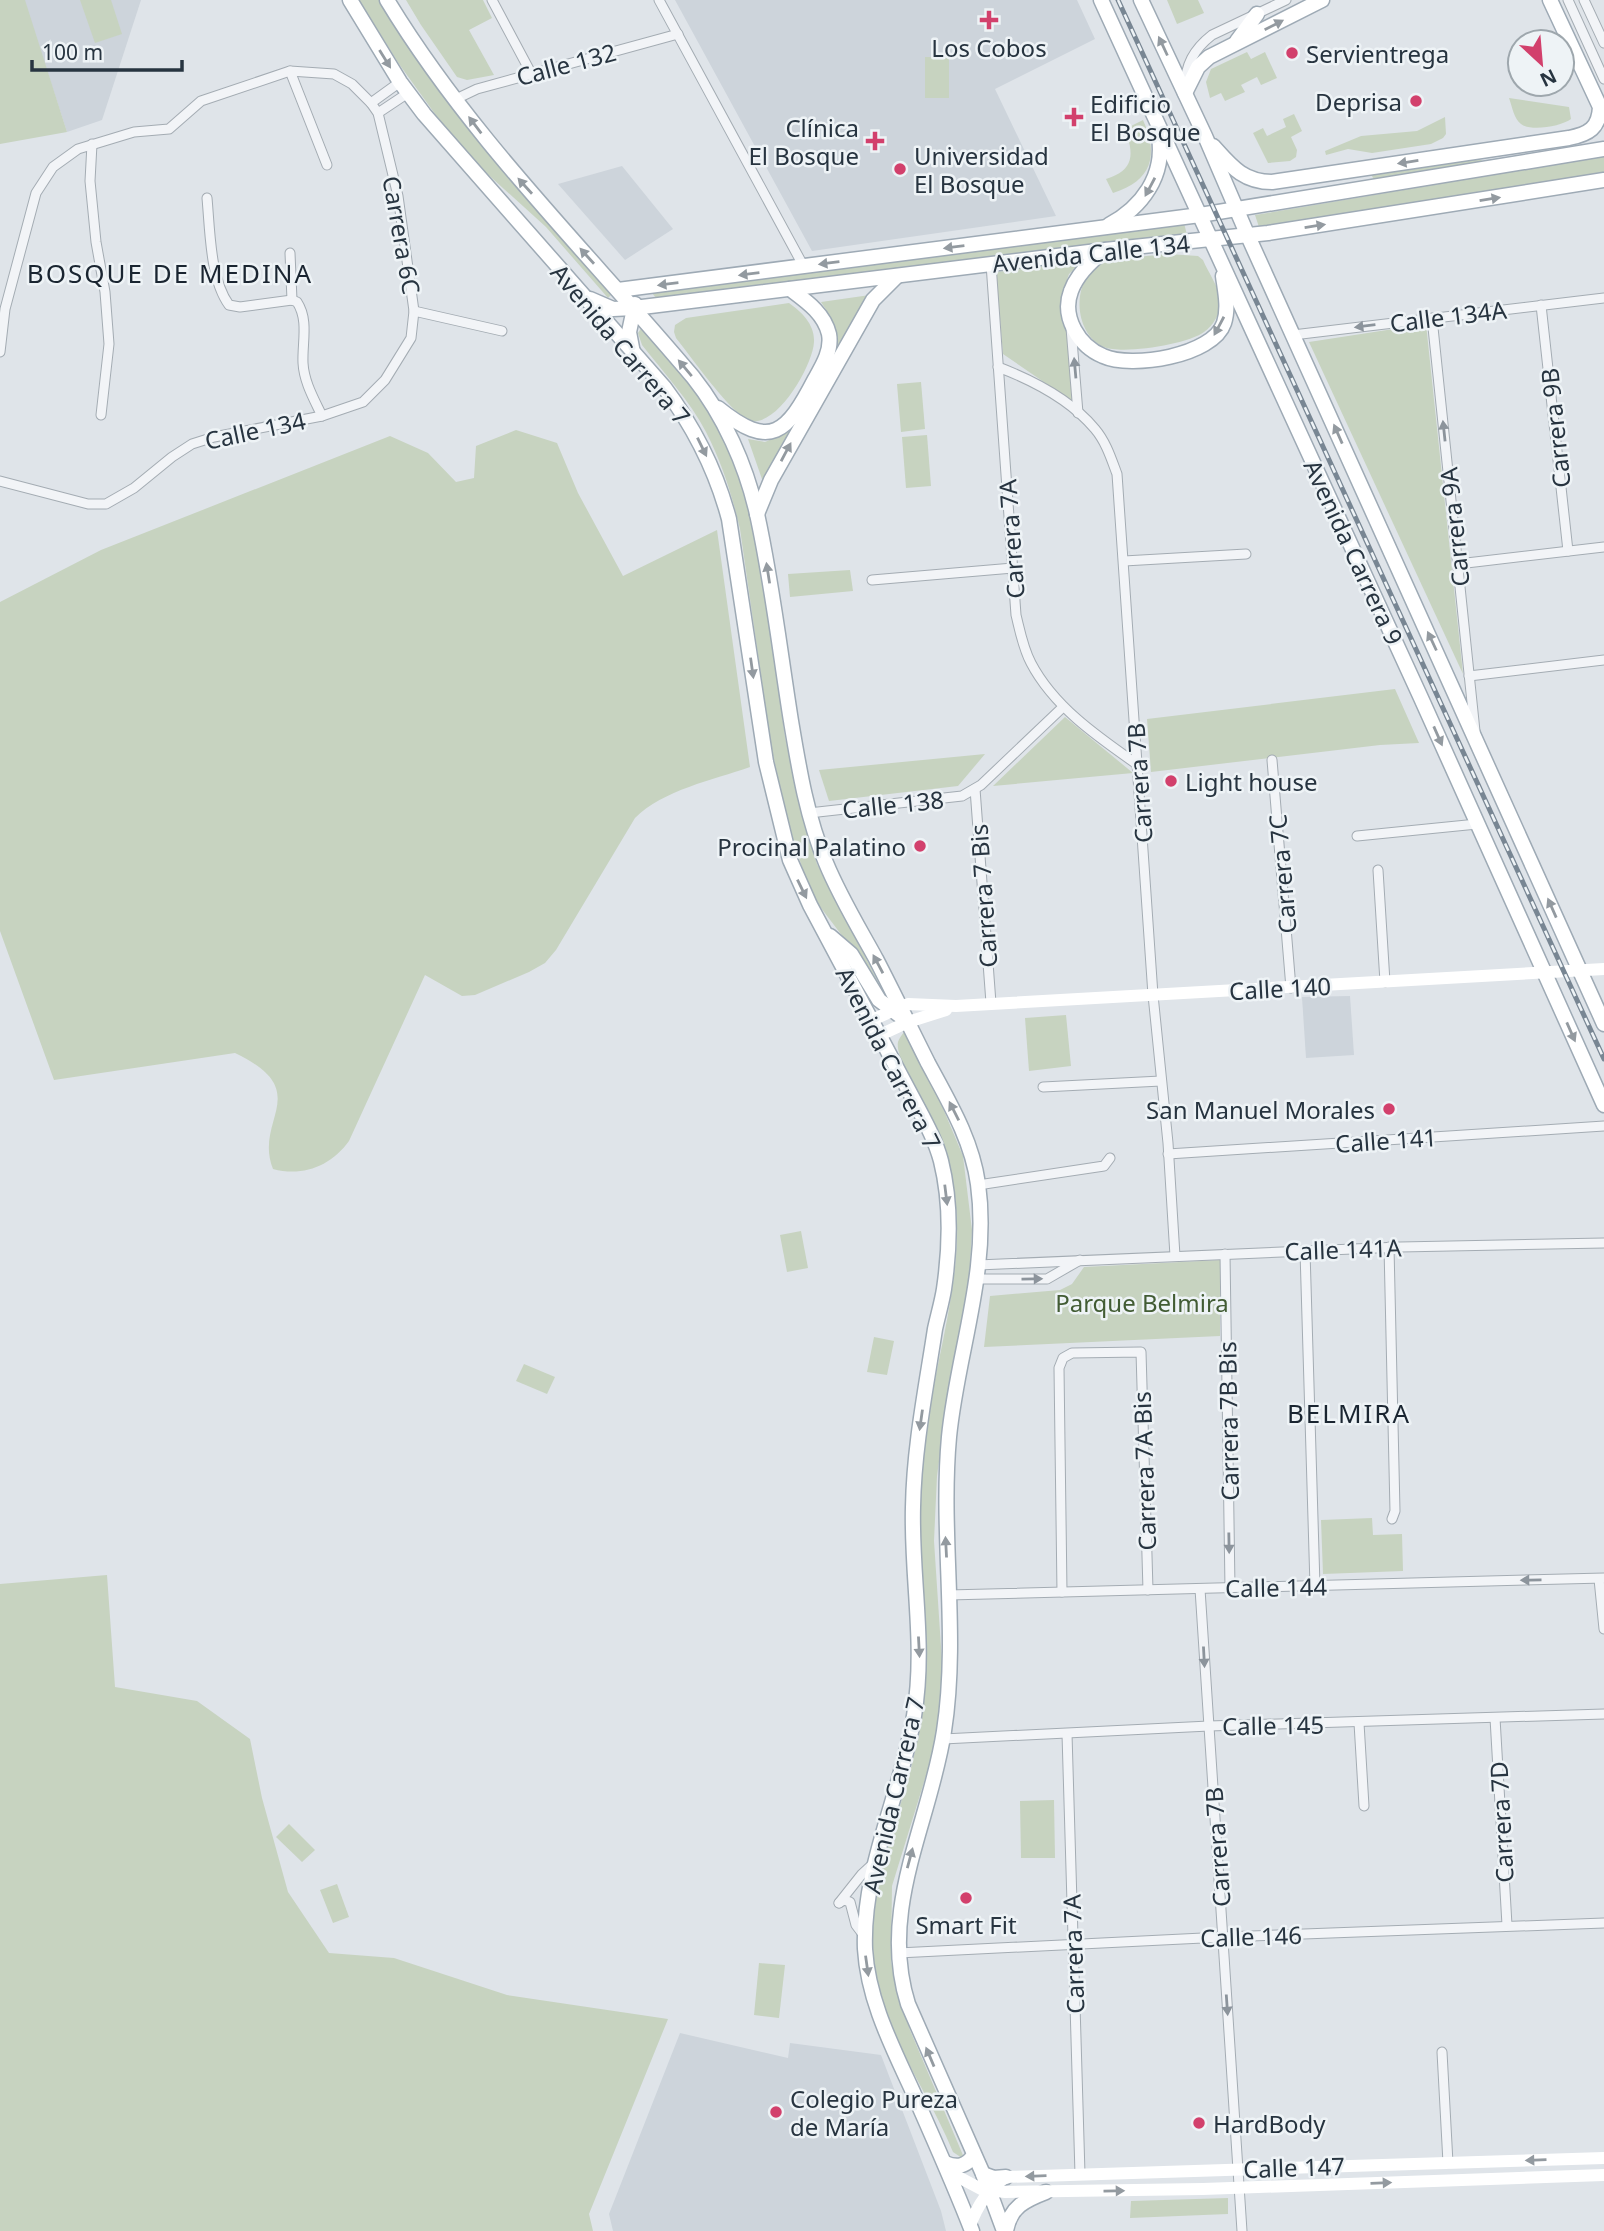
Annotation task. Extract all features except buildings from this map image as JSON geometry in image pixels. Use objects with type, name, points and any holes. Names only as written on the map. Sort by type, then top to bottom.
[{"type":"main road","name":"Avenida Carrera 7","points":[[350,0],[404,88],[473,173],[681,410],[708,459],[722,495],[732,537],[766,762],[775,806],[797,879],[918,1108],[938,1152],[947,1201],[948,1245],[944,1288],[915,1460],[913,1544],[920,1665],[917,1699],[899,1783],[875,1862],[865,1938],[867,1967],[876,2006],[971,2229]]},
{"type":"main road","name":"Avenida Carrera 7","points":[[387,0],[410,38],[518,178],[634,308],[713,404],[736,450],[757,514],[802,788],[809,814],[830,872],[895,1008],[908,1022],[962,1127],[978,1185],[980,1224],[978,1272],[949,1435],[945,1533],[950,1671],[943,1738],[905,1879],[898,1954],[902,1984],[912,2014],[983,2174],[1005,2231]]},
{"type":"main road","name":"Avenida Carrera 9","points":[[1101,0],[1604,1105]]},
{"type":"main road","name":"Avenida Carrera 9","points":[[1141,0],[1205,136],[1604,1024]]},
{"type":"main road","points":[[1185,93],[1189,81],[1202,62],[1322,0]]},
{"type":"main road","points":[[1205,136],[1241,175],[1255,181],[1282,181],[1570,138],[1588,133],[1596,125],[1600,107],[1552,2]]},
{"type":"main road","points":[[1234,45],[1257,14]]},
{"type":"main road","points":[[1583,71],[1604,87]]},
{"type":"main road","points":[[1102,228],[1123,217],[1147,193],[1159,164],[1161,149],[1157,125]]},
{"type":"main road","points":[[1570,138],[1604,148]]},
{"type":"main road","name":"Avenida Calle 134","points":[[618,290],[1200,215],[1545,160],[1604,148]]},
{"type":"main road","points":[[1475,152],[1545,160]]},
{"type":"main road","points":[[1319,196],[1364,169]]},
{"type":"main road","name":"Avenida Calle 134","points":[[580,293],[607,307],[634,308],[1105,250],[1248,236],[1604,180]]},
{"type":"main road","points":[[1105,250],[1085,268],[1071,290],[1071,323],[1087,347],[1103,356],[1121,361],[1154,359],[1187,352],[1205,344],[1219,333],[1226,304],[1221,260]]},
{"type":"main road","points":[[757,514],[776,470],[873,300],[887,283],[897,276]]},
{"type":"main road","points":[[633,353],[629,331],[634,308],[644,287]]},
{"type":"main road","points":[[713,404],[735,422],[755,432],[781,428],[797,412],[825,361],[830,343],[824,321],[810,304],[790,289]]},
{"type":"main road","points":[[824,930],[851,954],[875,995],[895,1008]]},
{"type":"main road","name":"Calle 140","points":[[872,1020],[895,1008],[911,1004],[957,1006],[1604,969]]},
{"type":"main road","name":"Calle 140","points":[[880,1035],[908,1022],[957,1006]]},
{"type":"main road","points":[[947,2168],[965,2165],[974,2155]]},
{"type":"main road","name":"Calle 147","points":[[1006,2177],[1604,2158]]},
{"type":"main road","name":"Calle 147","points":[[947,2168],[972,2186],[990,2191],[1046,2192],[1604,2175]]},
{"type":"main road","points":[[983,2174],[994,2178],[1006,2177]]},
{"type":"main road","points":[[971,2229],[978,2207],[990,2191],[1006,2177]]},
{"type":"main road","points":[[1005,2231],[1016,2207],[1046,2192]]},
{"type":"street","points":[[492,0],[531,73]]},
{"type":"street","points":[[659,0],[804,267]]},
{"type":"street","points":[[1185,93],[1188,66],[1197,48],[1212,36],[1286,0]]},
{"type":"street","points":[[1568,0],[1604,79]]},
{"type":"street","points":[[1584,0],[1604,43]]},
{"type":"street","name":"Calle 132","points":[[456,99],[477,89],[531,73],[678,34]]},
{"type":"street","points":[[0,352],[5,309],[37,193],[53,167],[78,149],[134,132],[169,128],[201,102],[290,71],[327,165]]},
{"type":"street","name":"Carrera 6C","points":[[290,71],[334,74],[352,84],[378,113],[398,196],[414,311],[411,338],[386,380],[363,402],[322,416]]},
{"type":"street","points":[[371,103],[404,88]]},
{"type":"street","points":[[378,113],[404,88]]},
{"type":"street","points":[[92,144],[90,180],[109,344],[101,415]]},
{"type":"street","points":[[207,198],[221,294],[229,305],[240,307],[292,300],[297,302],[304,316],[303,364],[306,381],[322,416]]},
{"type":"street","points":[[290,253],[292,300]]},
{"type":"street","name":"Carrera 7A","points":[[991,264],[1016,615],[1023,644],[1031,663],[1063,706],[1138,765]]},
{"type":"street","name":"Calle 134A","points":[[1293,335],[1604,298]]},
{"type":"street","name":"Carrera 9B","points":[[1541,305],[1568,551]]},
{"type":"street","points":[[414,311],[502,331]]},
{"type":"street","name":"Carrera 9A","points":[[1432,318],[1476,736]]},
{"type":"street","points":[[1071,323],[1079,413]]},
{"type":"street","points":[[998,367],[1037,384],[1079,413]]},
{"type":"street","name":"Carrera 7B","points":[[1079,413],[1096,429],[1110,453],[1117,474],[1153,995],[1175,1256]]},
{"type":"street","name":"Calle 134","points":[[0,481],[88,503],[106,503],[134,488],[192,444],[214,437],[322,416]]},
{"type":"street","points":[[1458,564],[1604,547]]},
{"type":"street","points":[[1124,561],[1246,554]]},
{"type":"street","points":[[872,580],[1013,568]]},
{"type":"street","points":[[1469,676],[1604,660]]},
{"type":"street","points":[[975,789],[1063,706]]},
{"type":"street","name":"Carrera 7C","points":[[1272,760],[1291,988]]},
{"type":"street","name":"Calle 138","points":[[809,814],[954,797],[975,789]]},
{"type":"street","name":"Carrera 7 Bis","points":[[975,789],[991,1003]]},
{"type":"street","points":[[1357,836],[1477,824]]},
{"type":"street","points":[[1378,870],[1385,982]]},
{"type":"street","points":[[1043,1087],[1161,1081]]},
{"type":"street","name":"Calle 141","points":[[1168,1154],[1604,1126]]},
{"type":"street","points":[[978,1185],[1104,1166],[1110,1158]]},
{"type":"street","name":"Calle 141A","points":[[978,1272],[1082,1259],[1389,1247],[1604,1243]]},
{"type":"street","points":[[1389,1247],[1395,1511],[1392,1519]]},
{"type":"street","points":[[1305,1251],[1315,1586]]},
{"type":"street","name":"Carrera 7B Bis","points":[[1225,1254],[1230,1588]]},
{"type":"street","name":"Calle 141A","points":[[978,1272],[1047,1279],[1082,1259]]},
{"type":"street","name":"Carrera 7A Bis","points":[[1062,1592],[1059,1368],[1063,1358],[1072,1353],[1141,1352],[1148,1590]]},
{"type":"street","points":[[1601,1578],[1604,1629]]},
{"type":"street","name":"Calle 144","points":[[948,1595],[1601,1578]]},
{"type":"street","name":"Carrera 7B","points":[[1200,1589],[1242,2231]]},
{"type":"street","name":"Calle 145","points":[[943,1738],[1209,1726],[1604,1714]]},
{"type":"street","name":"Carrera 7D","points":[[1495,1718],[1507,1925]]},
{"type":"street","points":[[1359,1723],[1364,1806]]},
{"type":"street","name":"Carrera 7A","points":[[1067,1734],[1080,2174]]},
{"type":"street","points":[[865,1938],[856,1925],[850,1902],[844,1900],[839,1903],[875,1862]]},
{"type":"street","name":"Calle 146","points":[[898,1954],[1223,1937],[1604,1923]]},
{"type":"street","points":[[1442,2052],[1448,2162]]},
{"type":"shaded area","points":[[24,0],[141,0],[102,120],[67,132]]},
{"type":"shaded area","name":"Universidad El Bosque","points":[[675,0],[1077,0],[1095,39],[995,89],[1056,216],[812,251]]},
{"type":"shaded area","points":[[622,166],[673,229],[625,260],[558,184]]},
{"type":"shaded area","points":[[1350,996],[1354,1055],[1306,1058],[1302,997]]},
{"type":"shaded area","name":"Colegio Pureza de María","points":[[680,2033],[788,2058],[790,2043],[881,2055],[941,2211],[946,2231],[613,2231],[609,2214]]},
{"type":"green space","points":[[0,0],[25,0],[67,132],[0,144]]},
{"type":"green space","points":[[80,0],[111,0],[122,34],[95,43]]},
{"type":"green space","points":[[359,0],[382,0],[612,294],[608,298],[546,227],[461,150],[399,64]]},
{"type":"green space","points":[[406,0],[483,0],[492,18],[469,30],[494,75],[467,80],[457,77]]},
{"type":"green space","points":[[1167,0],[1198,0],[1204,13],[1177,24]]},
{"type":"green space","points":[[1247,52],[1251,59],[1265,52],[1277,78],[1261,85],[1257,77],[1241,85],[1245,92],[1225,101],[1221,93],[1210,98],[1206,82],[1211,69]]},
{"type":"green space","points":[[925,57],[949,57],[949,98],[925,98]]},
{"type":"green space","points":[[1509,98],[1569,107],[1571,119],[1561,124],[1532,128],[1521,124]]},
{"type":"green space","points":[[1294,114],[1302,131],[1291,137],[1297,150],[1296,157],[1290,161],[1268,163],[1253,133],[1263,128],[1267,136],[1286,127],[1283,119]]},
{"type":"green space","points":[[1445,117],[1446,134],[1431,144],[1372,153],[1348,149],[1326,155],[1325,151],[1361,136],[1417,131]]},
{"type":"green space","points":[[1143,120],[1151,144],[1149,165],[1136,181],[1113,193],[1106,179],[1122,171],[1130,160],[1130,146],[1125,129]]},
{"type":"green space","points":[[1474,156],[1484,162],[1374,180],[1370,172]]},
{"type":"green space","points":[[1604,156],[1604,176],[1260,230],[1255,215]]},
{"type":"green space","points":[[1184,223],[1187,235],[657,299],[651,292]]},
{"type":"green space","points":[[1168,254],[1198,256],[1203,260],[1216,285],[1220,300],[1218,314],[1211,326],[1184,341],[1140,349],[1113,349],[1094,340],[1081,318],[1080,305],[1085,280],[1093,270],[1118,259]]},
{"type":"green space","points":[[1083,261],[1069,274],[1064,288],[1073,402],[1003,354],[996,272]]},
{"type":"green space","points":[[870,295],[834,352],[833,326],[821,302]]},
{"type":"green space","points":[[789,303],[803,315],[814,336],[808,365],[783,404],[761,420],[751,421],[723,398],[701,371],[676,338],[675,325],[686,318]]},
{"type":"green space","points":[[1426,324],[1463,674],[1309,342]]},
{"type":"green space","points":[[642,327],[707,405],[738,467],[749,506],[765,593],[785,737],[804,822],[817,864],[887,999],[818,904],[805,876],[789,828],[771,746],[740,529],[730,492],[717,455],[700,421],[642,345],[638,333]]},
{"type":"green space","points":[[921,382],[925,429],[901,432],[897,384]]},
{"type":"green space","points":[[516,430],[557,443],[578,493],[623,576],[717,530],[750,767],[674,793],[646,808],[635,818],[556,950],[545,963],[475,995],[462,996],[425,975],[349,1141],[325,1163],[295,1172],[273,1169],[269,1151],[277,1094],[272,1081],[259,1067],[235,1053],[54,1080],[0,931],[0,602],[101,550],[390,436],[428,453],[456,482],[474,478],[476,446]]},
{"type":"green space","points":[[792,430],[763,482],[748,439],[765,442]]},
{"type":"green space","points":[[927,435],[931,486],[906,488],[902,437]]},
{"type":"green space","points":[[850,570],[853,591],[790,597],[788,574]]},
{"type":"green space","points":[[1395,689],[1419,743],[1380,745],[1151,772],[1147,719]]},
{"type":"green space","points":[[1065,717],[1133,773],[993,786]]},
{"type":"green space","points":[[985,754],[958,786],[829,801],[819,770]]},
{"type":"green space","points":[[1066,1015],[1071,1066],[1029,1071],[1025,1018]]},
{"type":"green space","points":[[904,1032],[942,1106],[963,1156],[972,1230],[969,1286],[937,1476],[934,1541],[943,1677],[939,1724],[892,1886],[891,1962],[910,2030],[965,2160],[953,2152],[899,2044],[882,2000],[876,1976],[873,1943],[880,1879],[907,1784],[921,1720],[925,1658],[919,1501],[921,1470],[928,1416],[949,1310],[957,1244],[956,1205],[946,1153],[903,1064],[898,1042]]},
{"type":"green space","points":[[801,1231],[808,1268],[787,1272],[780,1235]]},
{"type":"green space","name":"Parque Belmira","points":[[1220,1260],[1220,1336],[984,1347],[990,1296],[1060,1290],[1072,1284],[1084,1267]]},
{"type":"green space","points":[[874,1337],[894,1341],[887,1375],[867,1372]]},
{"type":"green space","points":[[524,1364],[555,1377],[547,1394],[516,1381]]},
{"type":"green space","points":[[1372,1518],[1373,1535],[1402,1534],[1403,1571],[1323,1574],[1321,1520]]},
{"type":"green space","points":[[107,1575],[115,1687],[197,1701],[250,1739],[262,1798],[288,1892],[329,1953],[394,1958],[507,1995],[668,2019],[589,2214],[593,2231],[0,2231],[0,1584]]},
{"type":"green space","points":[[1054,1800],[1055,1858],[1021,1858],[1020,1801]]},
{"type":"green space","points":[[289,1824],[315,1850],[302,1862],[276,1837]]},
{"type":"green space","points":[[337,1884],[349,1917],[333,1923],[320,1890]]},
{"type":"green space","points":[[759,1963],[785,1965],[779,2018],[754,2015]]},
{"type":"green space","points":[[1228,2198],[1228,2214],[1130,2218],[1131,2201]]},
{"type":"railway","points":[[1118,0],[1604,1059]]},
{"type":"place","name":"Los Cobos","points":[[989,20]]},
{"type":"place","name":"Servientrega","points":[[1292,53]]},
{"type":"place","name":"Deprisa","points":[[1416,101]]},
{"type":"place","name":"Edificio El Bosque","points":[[1074,117]]},
{"type":"place","name":"Clínica El Bosque","points":[[875,141]]},
{"type":"place","name":"Universidad El Bosque","points":[[900,169]]},
{"type":"place","name":"Light house","points":[[1171,781]]},
{"type":"place","name":"Procinal Palatino","points":[[920,846]]},
{"type":"place","name":"San Manuel Morales","points":[[1389,1109]]},
{"type":"place","name":"Smart Fit","points":[[966,1898]]},
{"type":"place","name":"Colegio Pureza de María","points":[[776,2112]]},
{"type":"place","name":"HardBody","points":[[1199,2123]]},
{"type":"district","name":"BOSQUE DE MEDINA","points":[[170,273]]},
{"type":"district","name":"BELMIRA","points":[[1349,1413]]}]
